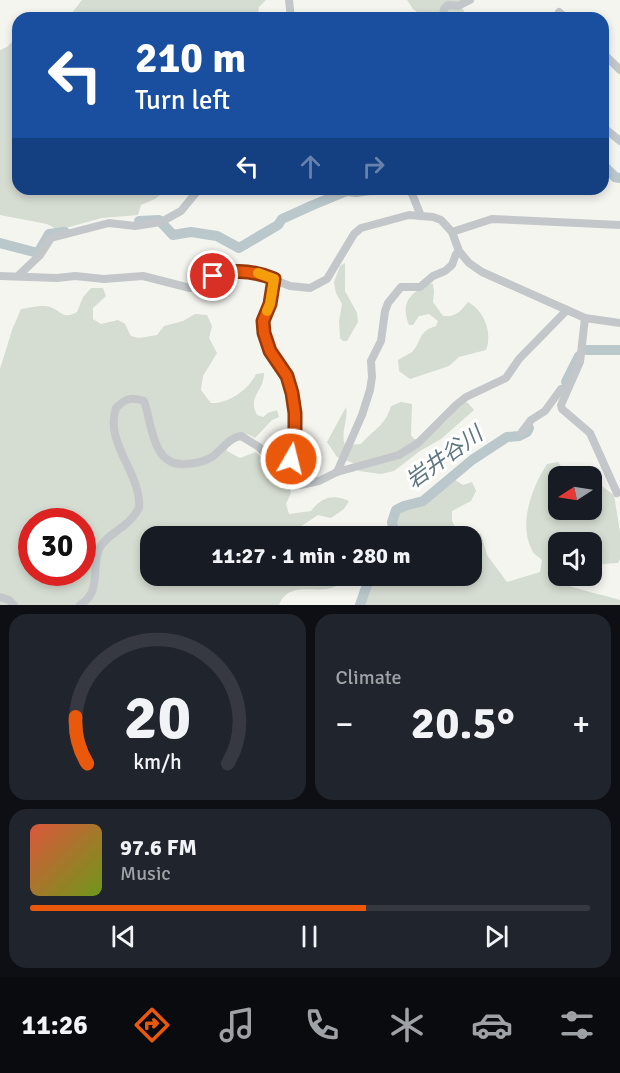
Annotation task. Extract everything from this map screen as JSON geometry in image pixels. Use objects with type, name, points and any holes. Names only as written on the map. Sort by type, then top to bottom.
[{"type":"street","points":[[443,12],[448,5],[458,6],[470,0]]},
{"type":"street","points":[[609,59],[620,70]]},
{"type":"street","points":[[19,275],[40,255],[51,238],[109,224],[135,226],[163,221],[181,211],[194,195]]},
{"type":"street","points":[[412,195],[421,216]]},
{"type":"street","points":[[0,276],[57,278],[75,276],[96,279],[143,276],[190,288],[222,273],[254,272],[300,288],[320,284],[332,272],[354,234],[361,228],[402,217],[421,216],[441,220],[452,232],[459,251],[469,263],[482,272],[585,318],[620,323]]},
{"type":"street","points":[[452,232],[492,219],[620,225]]},
{"type":"street","points":[[337,472],[362,415],[372,376],[371,361],[381,341],[388,303],[401,287],[420,287],[433,276],[445,271],[452,265],[459,251]]},
{"type":"street","points":[[274,279],[270,304],[263,321],[264,333],[270,351],[287,376],[292,393],[295,413],[295,432],[291,450],[292,466],[297,474],[308,483]]},
{"type":"street","points":[[80,605],[89,598],[93,589],[96,579],[96,558],[100,546],[130,521],[139,508],[138,487],[126,463],[114,428],[116,408],[125,400],[135,397],[144,401],[153,439],[159,451],[178,465],[201,463],[217,453],[232,438],[241,436],[259,447],[294,484],[319,481],[337,472],[399,455],[418,443],[461,401],[506,378],[519,359],[567,310]]},
{"type":"street","points":[[585,318],[580,362],[561,405],[562,409],[590,433],[617,493]]},
{"type":"street","points":[[522,432],[531,420],[544,411],[561,389],[568,388]]},
{"type":"street","points":[[0,597],[9,600],[14,605]]},
{"type":"shaded area","points":[[82,0],[266,0],[259,7],[258,12],[73,12]]},
{"type":"shaded area","points":[[407,0],[462,0],[459,3],[465,12],[417,12]]},
{"type":"shaded area","points":[[12,42],[12,195],[160,195],[141,205],[138,215],[102,218],[58,230],[47,224],[0,215],[0,50]]},
{"type":"shaded area","points":[[345,263],[345,291],[357,313],[358,322],[347,341],[343,341],[340,338],[339,321],[342,304],[336,293],[334,282],[340,266]]},
{"type":"shaded area","points":[[429,283],[433,284],[433,302],[443,316],[457,313],[468,302],[479,311],[488,330],[488,344],[486,350],[459,357],[449,366],[410,379],[399,371],[398,360],[412,352],[423,334],[436,326],[438,321],[429,314],[419,316],[413,325],[409,325],[406,305],[412,295]]},
{"type":"shaded area","points":[[91,288],[103,288],[106,296],[93,308],[93,319],[101,324],[118,320],[125,324],[131,336],[139,338],[157,335],[164,326],[183,321],[195,314],[207,315],[212,326],[209,338],[217,353],[203,376],[201,390],[211,403],[218,403],[238,394],[256,374],[264,373],[262,385],[255,398],[254,409],[257,415],[263,417],[277,410],[279,417],[272,420],[255,438],[247,434],[233,437],[226,442],[227,451],[240,458],[256,452],[288,484],[291,493],[286,504],[289,514],[311,511],[327,498],[338,497],[349,501],[344,509],[331,518],[318,515],[302,526],[140,526],[140,586],[335,586],[291,592],[279,605],[0,605],[0,369],[21,309],[47,306],[62,314],[77,312],[83,297]]},
{"type":"shaded area","points":[[401,402],[412,404],[411,435],[414,439],[424,439],[446,421],[461,404],[467,402],[474,410],[441,439],[420,451],[394,471],[381,474],[359,471],[353,463],[337,457],[327,442],[346,407],[343,435],[345,445],[361,444],[382,423],[391,406]]},
{"type":"shaded area","points":[[558,462],[561,466],[548,466],[548,520],[602,520],[602,486],[614,495],[620,532],[618,563],[602,565],[602,532],[548,532],[548,586],[570,586],[620,600],[620,605],[363,605],[371,586],[482,586],[482,538],[487,555],[507,582],[540,572],[542,560],[533,551],[526,529],[532,494],[547,464]]},
{"type":"shaded area","points":[[455,480],[463,485],[472,482],[476,491],[471,501],[452,511],[455,526],[396,526],[398,512],[407,507],[425,503]]},
{"type":"waterway","points":[[609,171],[615,177],[620,178]]},
{"type":"waterway","points":[[139,221],[159,220],[173,235],[191,232],[217,236],[239,248],[278,225],[282,219],[337,195]]},
{"type":"waterway","points":[[0,243],[38,253],[49,234],[65,232]]},
{"type":"waterway","name":"岩井谷川","points":[[586,350],[620,350]]},
{"type":"waterway","name":"岩井谷川","points":[[566,382],[579,356]]},
{"type":"waterway","name":"岩井谷川","points":[[393,526],[396,510],[423,501],[472,460],[507,437],[519,436],[527,432],[529,428]]},
{"type":"waterway","name":"岩井谷川","points":[[360,605],[367,586]]},
{"type":"slow traffic","points":[[258,273],[274,279],[267,311]]},
{"type":"route","points":[[213,276],[222,273],[254,272],[274,279],[270,304],[263,321],[264,333],[270,351],[287,376],[292,393],[295,432],[291,459]]}]
